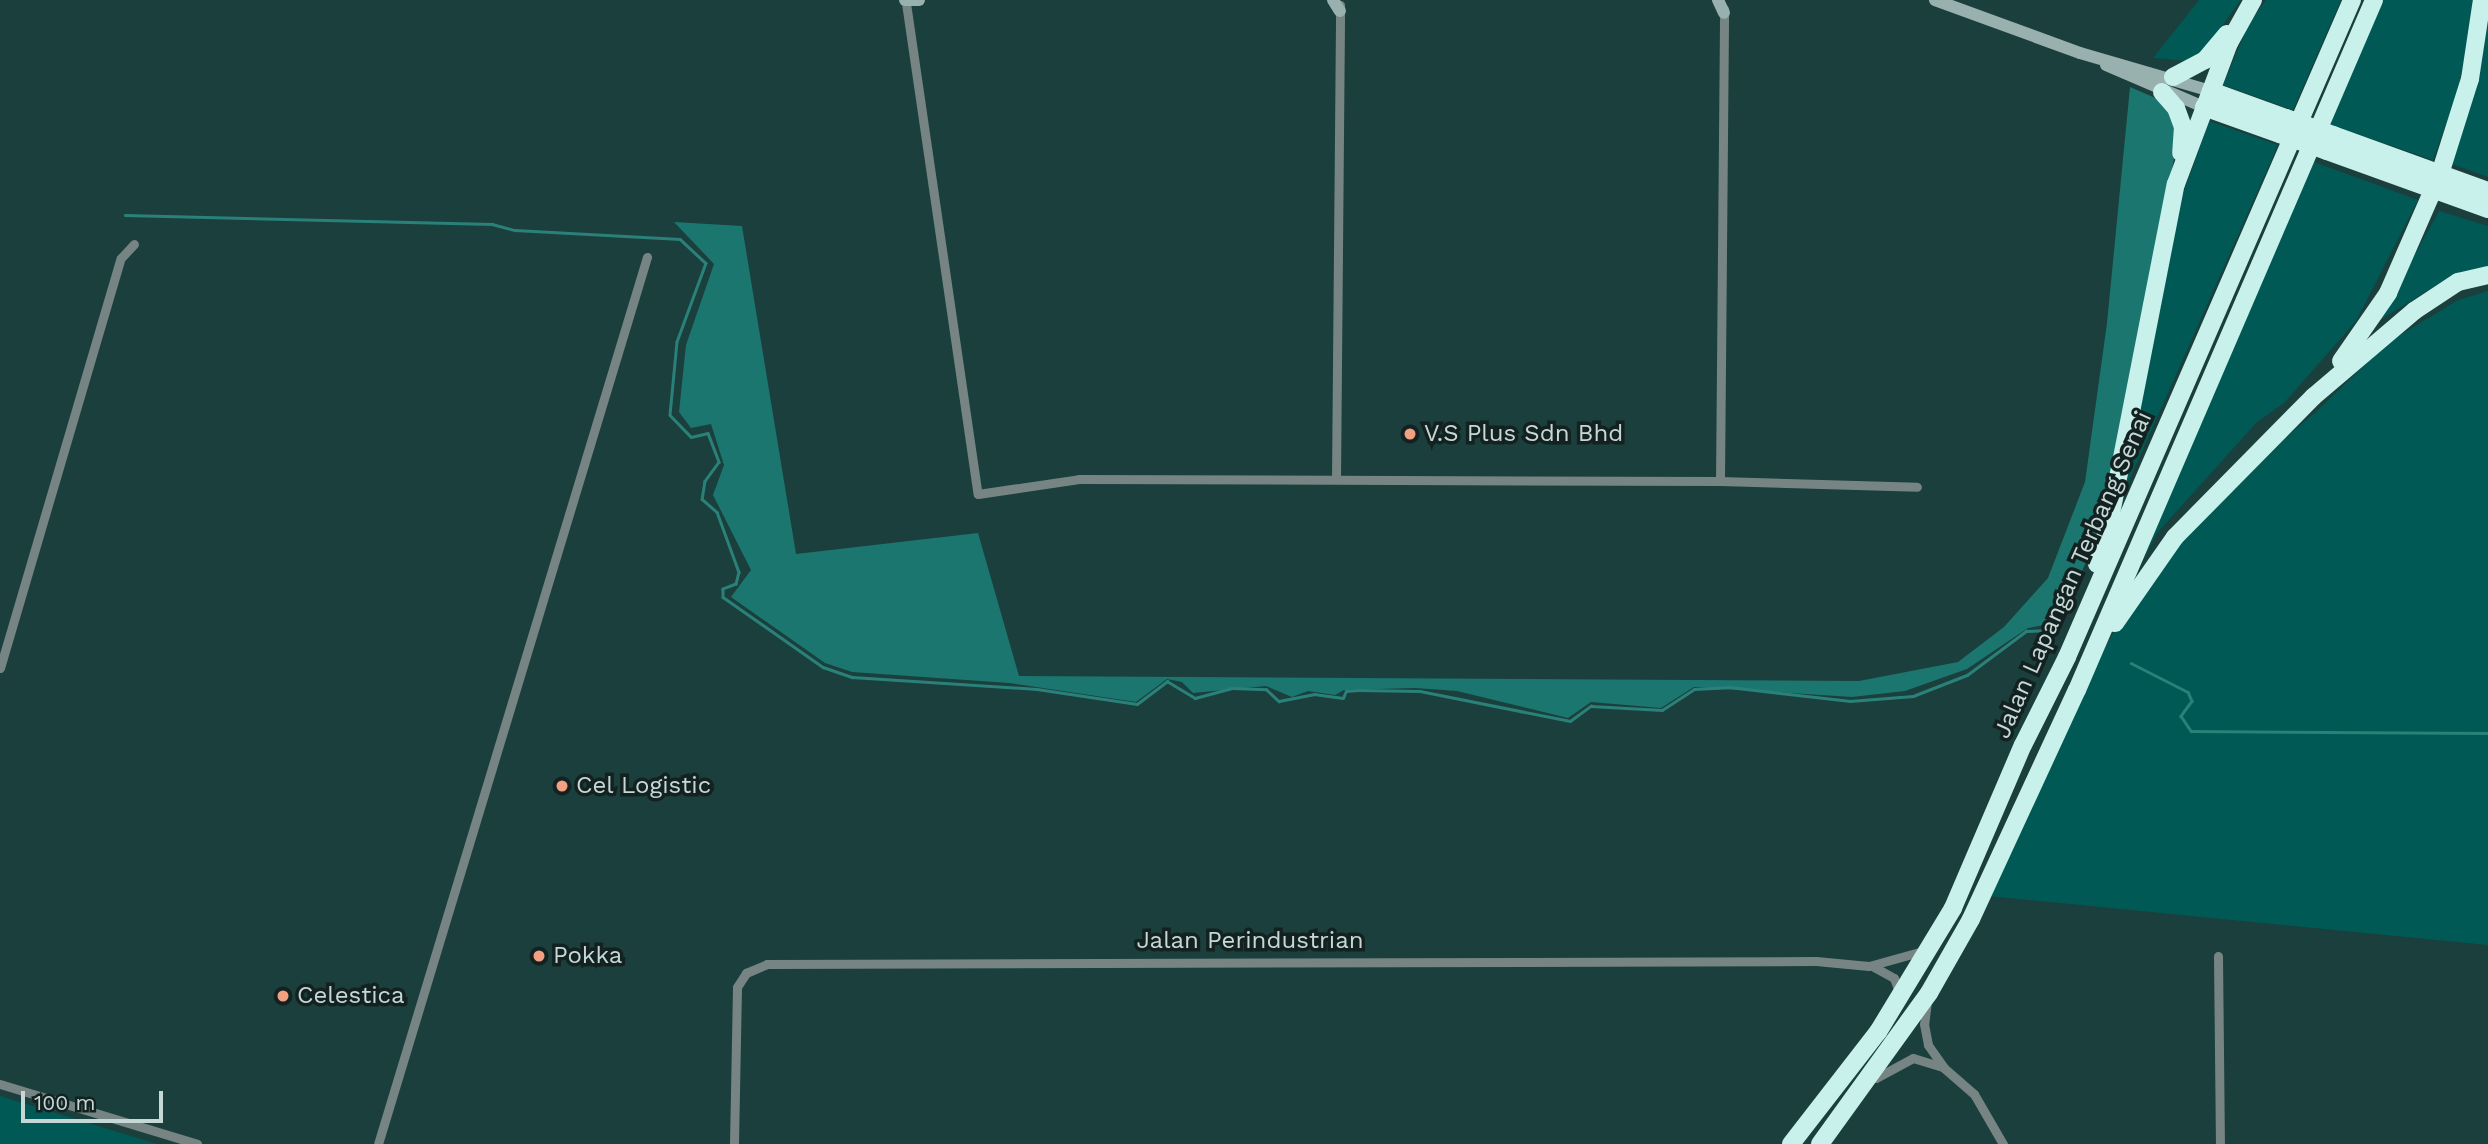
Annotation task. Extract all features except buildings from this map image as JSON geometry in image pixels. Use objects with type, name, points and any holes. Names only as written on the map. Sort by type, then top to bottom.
[{"type":"highway","points":[[2173,77],[2205,61],[2253,0]]},
{"type":"highway","name":"Jalan Lapangan Terbang Senai","points":[[1791,1144],[1878,1032],[1953,908],[2023,745],[2067,657],[2352,0]]},
{"type":"highway","name":"Jalan Lapangan Terbang Senai","points":[[1820,1144],[1864,1087],[1929,993],[1971,919],[2077,690],[2374,0]]},
{"type":"highway","points":[[2313,397],[2374,318],[2437,181],[2470,79],[2482,0]]},
{"type":"highway","points":[[2176,184],[2241,17]]},
{"type":"highway","points":[[2067,657],[2109,524],[2176,184],[2183,127],[2176,108],[2162,92]]},
{"type":"highway","points":[[2207,99],[2437,181],[2488,191]]},
{"type":"highway","points":[[2437,181],[2488,209]]},
{"type":"highway","points":[[2077,690],[2135,590],[2175,537],[2313,397],[2414,311],[2458,282],[2488,275]]},
{"type":"main road","points":[[1718,0],[1724,6]]},
{"type":"main road","points":[[1935,0],[2080,53],[2162,92],[2207,99]]},
{"type":"main road","points":[[2080,53],[2173,77],[2207,99]]},
{"type":"street","points":[[910,1],[978,494],[1079,479],[1720,481],[1917,487]]},
{"type":"street","points":[[1336,479],[1338,4]]},
{"type":"street","points":[[1720,481],[1724,6]]},
{"type":"street","points":[[0,668],[121,258],[134,244]]},
{"type":"street","points":[[378,1144],[647,257]]},
{"type":"street","name":"Jalan Perindustrian","points":[[734,1144],[737,987],[746,973],[767,964],[1816,961],[1869,966],[1901,960],[1928,949]]},
{"type":"street","points":[[2217,956],[2220,1144]]},
{"type":"street","points":[[1869,966],[1889,973],[1897,982],[1899,995]]},
{"type":"street","points":[[1929,993],[1925,1035],[1944,1068],[1974,1094],[2003,1144]]},
{"type":"street","points":[[1864,1087],[1888,1068],[1913,1058],[1944,1068]]},
{"type":"street","points":[[0,1084],[197,1144]]},
{"type":"shaded area","points":[[2199,0],[2241,0],[2203,52],[2188,61],[2153,58]]},
{"type":"shaded area","points":[[2266,0],[2341,0],[2293,110],[2223,85],[2248,25]]},
{"type":"shaded area","points":[[2383,0],[2476,0],[2457,94],[2433,160],[2325,123]]},
{"type":"shaded area","points":[[2488,23],[2488,177],[2452,164]]},
{"type":"shaded area","points":[[2130,87],[2167,103],[2178,138],[2105,518],[2060,622],[2028,628],[1967,669],[1905,691],[1852,697],[1694,687],[1661,708],[1591,702],[1568,718],[1457,691],[1415,688],[1344,690],[1335,695],[1308,691],[1292,697],[1266,686],[1193,693],[1182,682],[1167,679],[1136,702],[1009,683],[852,672],[825,663],[731,597],[751,570],[713,495],[724,465],[711,424],[691,428],[679,412],[686,345],[714,264],[674,222],[742,226],[796,554],[978,533],[1019,676],[1859,681],[1958,662],[2004,627],[2048,578],[2085,482],[2107,323]]},
{"type":"shaded area","points":[[2209,121],[2278,145],[2116,510],[2171,228]]},
{"type":"shaded area","points":[[2314,162],[2418,200],[2356,321],[2284,403],[2257,422],[2157,533],[2133,579],[2129,573]]},
{"type":"shaded area","points":[[2439,211],[2488,226],[2488,268],[2445,280],[2378,321]]},
{"type":"shaded area","points":[[2488,291],[2488,945],[1988,896],[2090,674],[2133,598],[2215,497],[2317,411],[2389,342],[2458,300]]},
{"type":"shaded area","points":[[0,1096],[157,1144],[0,1144]]},
{"type":"waterway","points":[[125,215],[492,224],[515,230],[680,239],[706,263],[677,342],[670,415],[691,437],[708,433],[719,462],[705,481],[702,499],[717,512],[739,572],[736,584],[723,589],[723,597],[823,667],[852,677],[1037,689],[1137,704],[1167,681],[1195,698],[1232,688],[1266,689],[1279,701],[1314,694],[1343,698],[1346,691],[1358,690],[1420,691],[1570,721],[1591,706],[1662,710],[1694,689],[1729,687],[1850,701],[1913,696],[1967,675],[2026,631],[2052,630]]},
{"type":"waterway","points":[[2131,663],[2188,692],[2192,701],[2181,716],[2191,731],[2488,733]]},
{"type":"place","name":"V.S Plus Sdn Bhd","points":[[1410,434]]},
{"type":"place","name":"Cel Logistic","points":[[562,786]]},
{"type":"place","name":"Pokka","points":[[539,956]]},
{"type":"place","name":"Celestica","points":[[283,996]]}]
